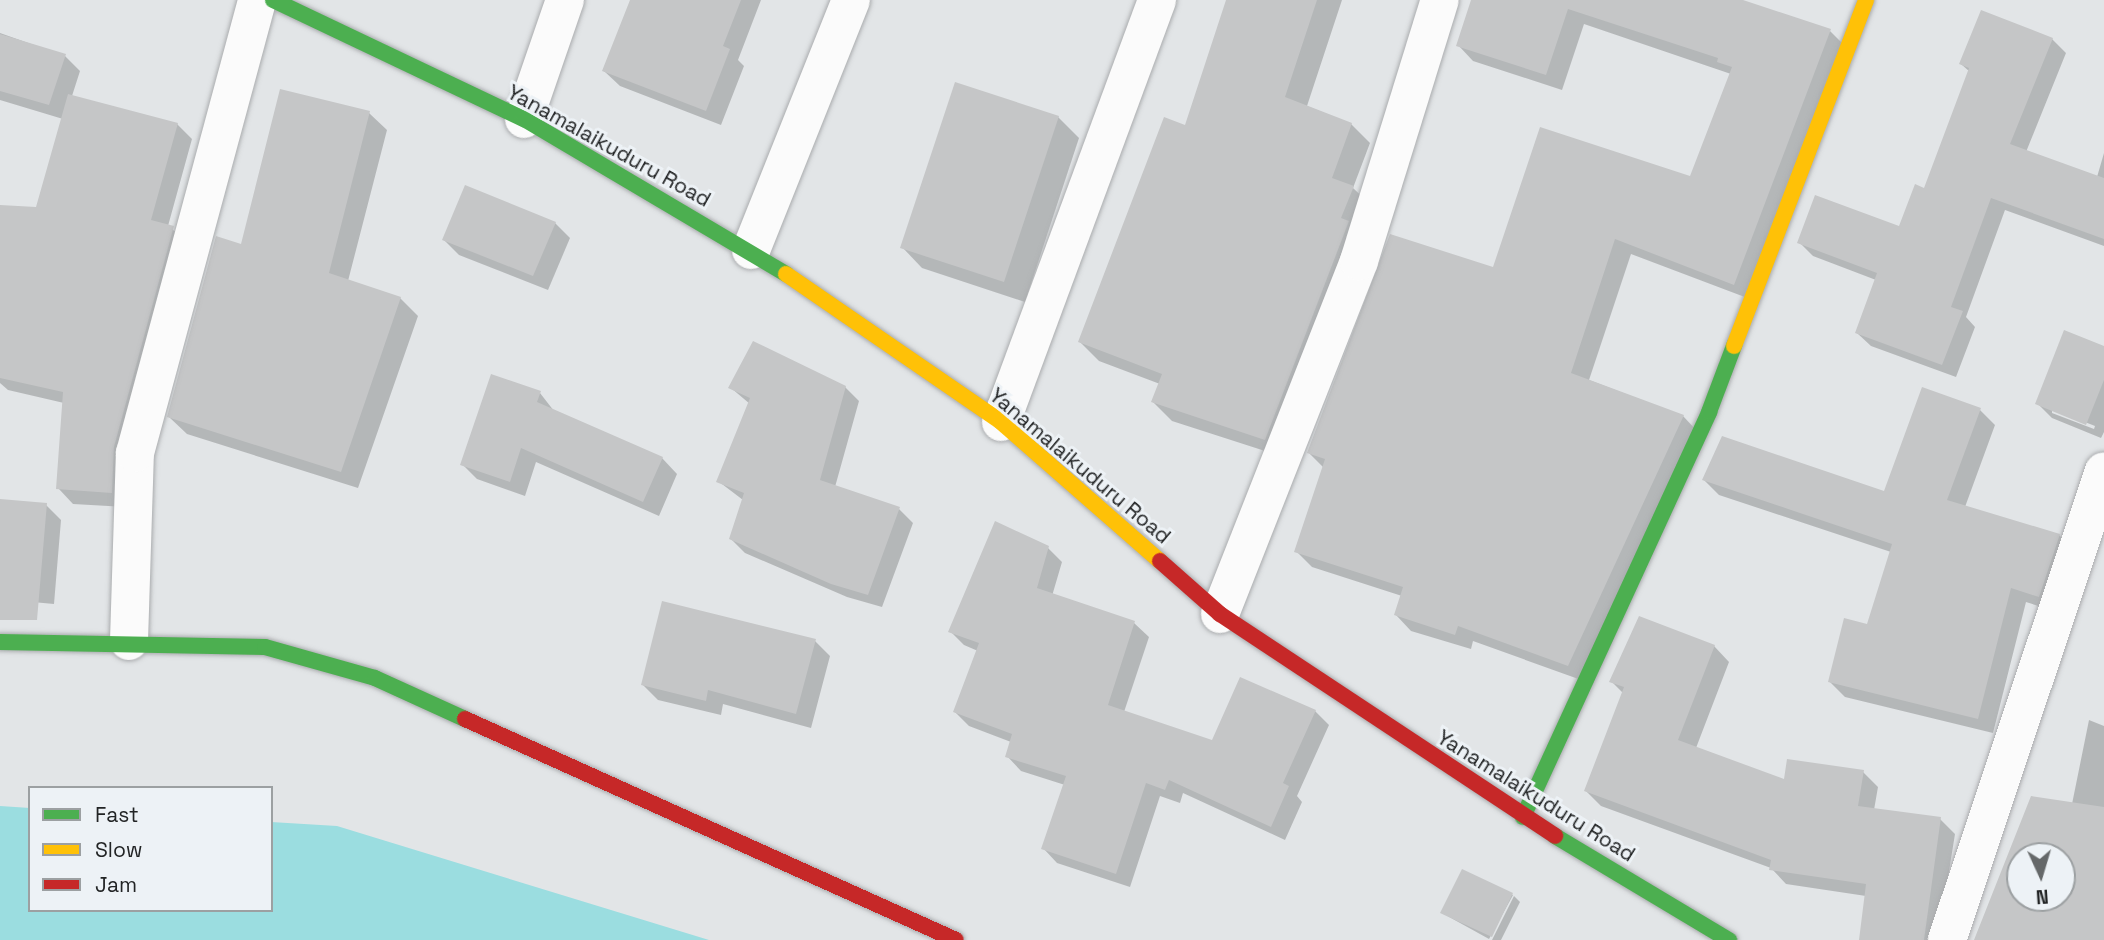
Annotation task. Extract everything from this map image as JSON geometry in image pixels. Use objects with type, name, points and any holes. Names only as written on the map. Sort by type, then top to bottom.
[{"type":"street","points":[[129,641],[135,453],[257,0]]},
{"type":"street","name":"Yanamalaikuduru Road","points":[[273,0],[524,119],[751,250],[1001,422],[1220,614],[1523,817],[1729,940]]},
{"type":"street","points":[[524,119],[565,0]]},
{"type":"street","points":[[751,250],[851,0]]},
{"type":"street","points":[[1001,422],[1157,0]]},
{"type":"street","points":[[1220,614],[1359,261],[1440,0]]},
{"type":"street","points":[[1523,817],[1709,412],[1866,0]]},
{"type":"street","points":[[1947,940],[2104,472]]},
{"type":"street","points":[[0,642],[129,641],[265,647],[375,678],[956,940]]},
{"type":"water","points":[[0,806],[28,808],[28,912],[273,912],[273,822],[337,826],[709,940],[0,940]]},
{"type":"building","points":[[630,0],[741,0],[723,46],[730,49],[706,111],[602,71]]},
{"type":"building","points":[[1226,0],[1317,0],[1285,97],[1352,123],[1332,178],[1354,186],[1341,218],[1349,221],[1265,440],[1151,402],[1162,374],[1078,342],[1164,117],[1185,125]]},
{"type":"building","points":[[1471,0],[1743,0],[1831,29],[1734,285],[1615,239],[1571,373],[1684,415],[1568,666],[1458,626],[1455,635],[1394,615],[1403,587],[1294,552],[1325,459],[1307,453],[1390,234],[1493,267],[1540,127],[1690,176],[1732,67],[1717,62],[1718,58],[1568,9],[1546,75],[1456,46]]},
{"type":"building","points":[[1981,10],[2053,38],[2010,144],[2104,178],[2104,239],[1991,198],[1951,307],[1963,311],[1942,365],[1855,333],[1877,273],[1797,243],[1815,195],[1899,226],[1915,184],[1924,188],[1969,68],[1959,64]]},
{"type":"building","points":[[0,34],[66,54],[49,105],[0,91]]},
{"type":"building","points":[[955,82],[1059,116],[1004,282],[900,248]]},
{"type":"building","points":[[280,89],[370,111],[329,273],[401,297],[341,472],[167,417],[216,236],[241,244]]},
{"type":"building","points":[[68,94],[178,123],[151,220],[174,226],[114,447],[112,493],[56,489],[63,392],[0,378],[0,205],[36,207]]},
{"type":"building","points":[[465,185],[556,222],[533,276],[442,240]]},
{"type":"building","points":[[2064,330],[2104,346],[2104,380],[2086,425],[2035,404]]},
{"type":"building","points":[[753,341],[846,386],[820,480],[900,507],[868,595],[831,584],[729,539],[744,493],[716,482],[750,398],[728,388]]},
{"type":"building","points":[[491,374],[541,391],[537,402],[663,457],[643,502],[521,448],[510,482],[460,465]]},
{"type":"building","points":[[1922,387],[1981,408],[1947,500],[2060,534],[2039,597],[2011,588],[1978,719],[1828,682],[1844,618],[1867,624],[1892,544],[1702,480],[1722,436],[1884,491]]},
{"type":"building","points":[[0,499],[47,503],[37,620],[0,620]]},
{"type":"building","points":[[995,521],[1049,546],[1037,588],[1135,621],[1108,705],[1212,740],[1240,677],[1316,710],[1283,783],[1289,786],[1271,827],[1169,780],[1165,790],[1146,783],[1116,874],[1041,849],[1066,776],[1005,757],[1012,734],[953,712],[979,643],[948,632]]},
{"type":"building","points":[[662,601],[816,639],[796,714],[708,690],[706,701],[641,685]]},
{"type":"building","points":[[1639,616],[1715,645],[1678,740],[1784,779],[1787,759],[1864,770],[1858,806],[1941,817],[1924,940],[1859,940],[1866,884],[1769,870],[1771,860],[1584,791],[1624,687],[1609,682]]},
{"type":"building","points":[[2031,796],[2104,807],[2104,940],[1974,940],[2006,859],[2006,912],[2076,912],[2076,842],[2013,842]]},
{"type":"building","points":[[1462,869],[1513,893],[1492,937],[1440,913]]},
{"type":"traffic: fast","points":[[273,0],[524,119],[786,274]]},
{"type":"traffic: fast","points":[[1523,817],[1709,412],[1734,346]]},
{"type":"traffic: fast","points":[[0,642],[265,647],[375,678],[465,719]]},
{"type":"traffic: fast","points":[[1555,836],[1729,940]]},
{"type":"traffic: slow","points":[[1734,346],[1866,0]]},
{"type":"traffic: slow","points":[[786,274],[1001,422],[1160,561]]},
{"type":"traffic: jam","points":[[1160,561],[1220,614],[1555,836]]},
{"type":"traffic: jam","points":[[465,719],[956,940]]}]
